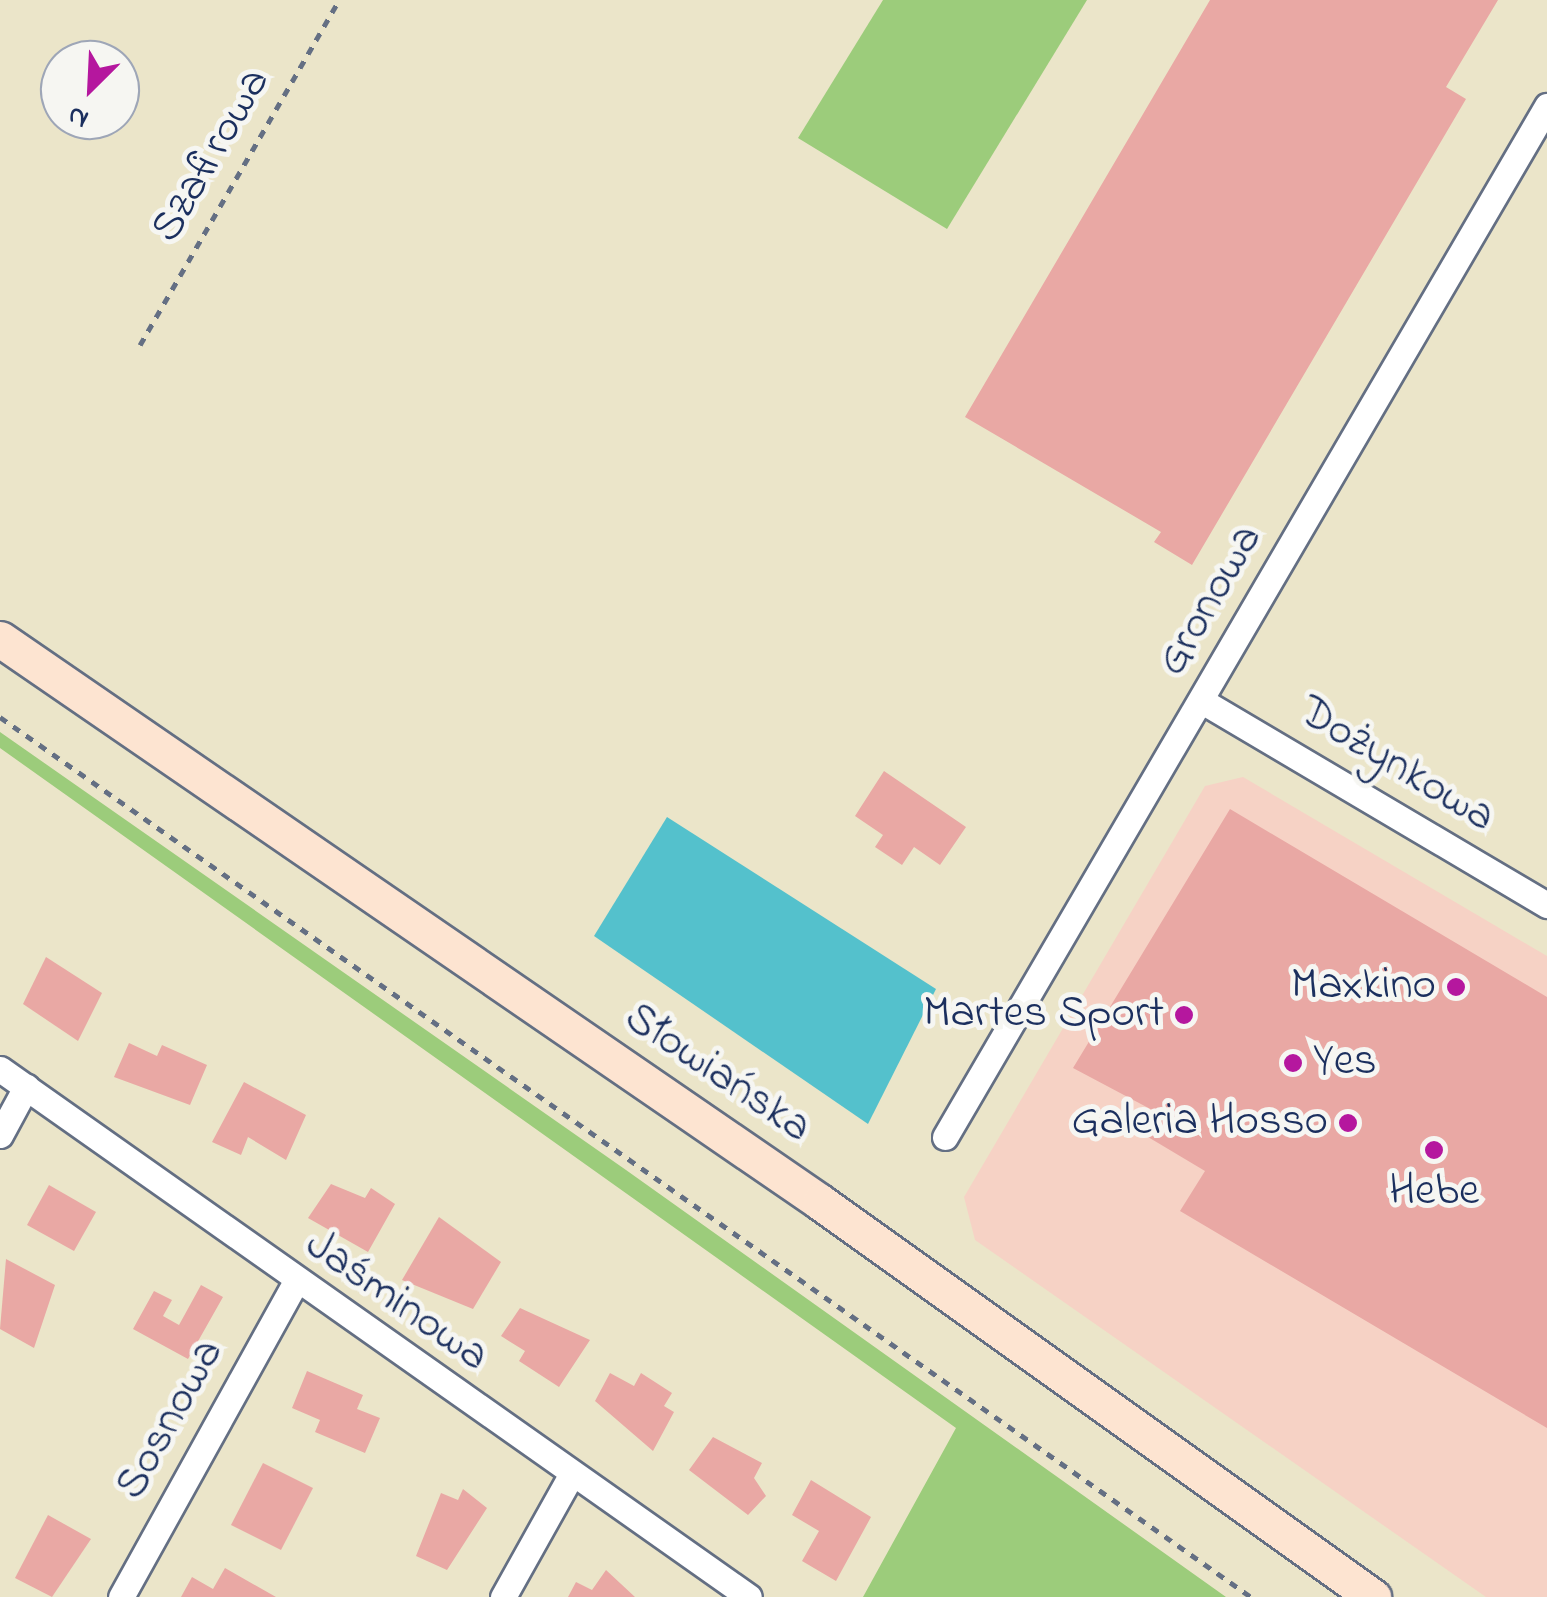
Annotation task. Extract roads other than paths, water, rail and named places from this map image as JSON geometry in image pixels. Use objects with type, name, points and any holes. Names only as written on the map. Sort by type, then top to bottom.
[{"type":"main road","name":"Słowiańska","points":[[0,639],[820,1202],[1373,1597]]},
{"type":"street","name":"Gronowa","points":[[945,1137],[1547,106]]},
{"type":"street","name":"Dożynkowa","points":[[1202,701],[1547,905]]},
{"type":"street","name":"Jaśminowa","points":[[0,1069],[295,1284],[749,1597]]},
{"type":"street","points":[[0,1135],[26,1088]]},
{"type":"street","name":"Sosnowa","points":[[121,1597],[295,1284]]},
{"type":"street","points":[[503,1597],[570,1477]]},
{"type":"water","points":[[667,817],[936,989],[868,1124],[594,936]]},
{"type":"place","name":"Maxkino","points":[[1456,987]]},
{"type":"place","name":"Martes Sport","points":[[1184,1015]]},
{"type":"place","name":"Yes","points":[[1293,1063]]},
{"type":"place","name":"Galeria Hosso","points":[[1348,1123]]},
{"type":"place","name":"Hebe","points":[[1434,1150]]}]
